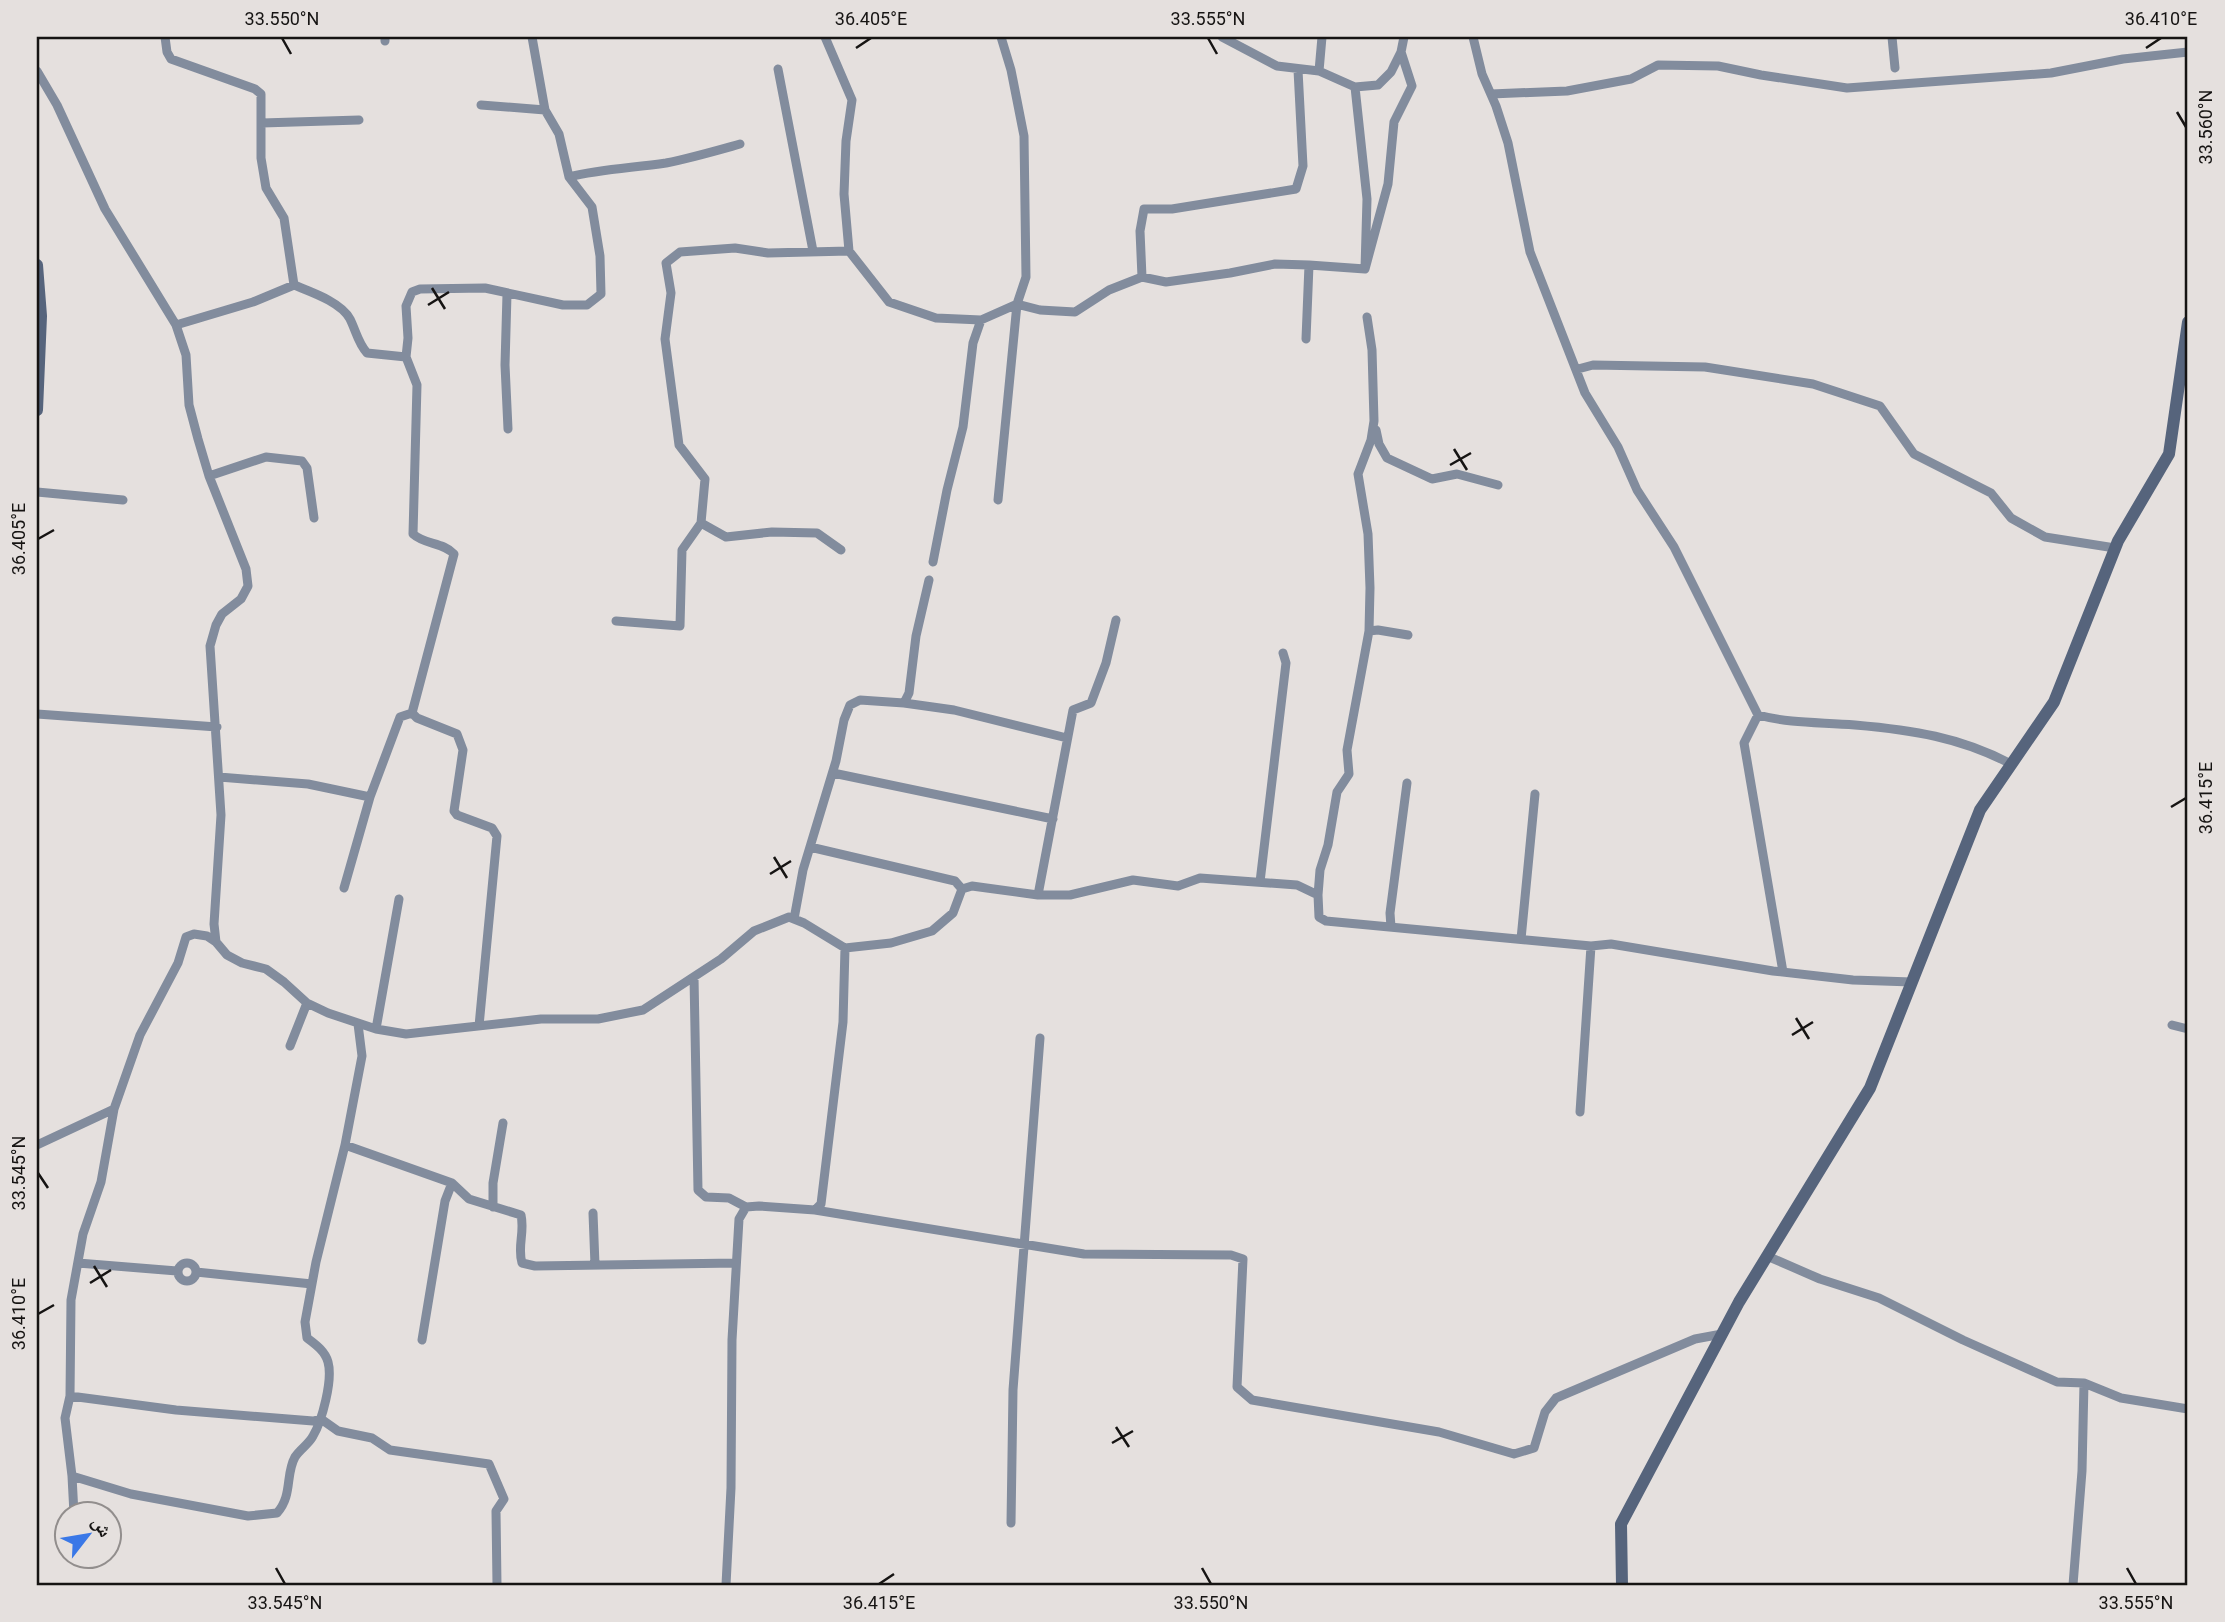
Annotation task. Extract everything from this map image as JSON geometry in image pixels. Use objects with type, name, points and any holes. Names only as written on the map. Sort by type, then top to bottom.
[{"type":"street","points":[[165,37],[171,59],[255,89],[261,94],[261,158],[266,188],[284,218],[294,285]]},
{"type":"street","points":[[412,713],[454,554],[450,549],[420,540],[413,534],[417,385],[406,357],[406,306],[412,292],[420,289],[485,288],[563,305],[587,305],[601,294],[600,256],[592,207],[569,177],[559,134],[545,110],[532,37]]},
{"type":"street","points":[[825,37],[852,100],[846,141],[844,194],[849,251],[889,302],[936,318],[981,320],[1017,304],[1040,310],[1075,312],[1109,290],[1142,277],[1167,282],[1275,264],[1365,269]]},
{"type":"street","points":[[998,500],[1017,304],[1026,278],[1024,136],[1011,70],[1001,37]]},
{"type":"street","points":[[1222,37],[1277,66],[1319,71],[1355,87],[1378,85],[1391,72],[1401,52],[1404,37]]},
{"type":"street","points":[[1319,71],[1322,37]]},
{"type":"street","points":[[1473,37],[1482,74],[1508,143],[1530,252],[1578,369],[1585,393],[1618,447],[1637,490],[1674,547],[1758,715],[1784,722],[1854,725],[1934,735],[1981,748],[2011,764]]},
{"type":"street","points":[[1892,37],[1895,68]]},
{"type":"street","points":[[1365,269],[1388,184],[1394,122],[1412,86],[1401,52]]},
{"type":"street","points":[[1491,94],[1567,91],[1631,79],[1658,65],[1718,66],[1847,88],[2051,74],[2123,59],[2188,52]]},
{"type":"street","points":[[778,69],[813,251]]},
{"type":"street","points":[[1142,277],[1140,231],[1144,209],[1172,209],[1296,189],[1303,166],[1298,70]]},
{"type":"street","points":[[37,71],[57,105],[106,209],[176,325],[186,355],[189,405],[209,476],[246,569],[248,586],[241,599],[222,614],[210,646],[221,815],[214,924],[216,942]]},
{"type":"street","points":[[1355,87],[1367,199],[1365,269]]},
{"type":"street","points":[[481,105],[545,110]]},
{"type":"street","points":[[262,123],[359,120]]},
{"type":"street","points":[[569,177],[665,163],[740,144]]},
{"type":"street","points":[[616,621],[680,626],[682,550],[701,523],[705,478],[678,445],[665,339],[671,293],[666,263],[680,252],[735,248],[768,253],[849,251]]},
{"type":"street","points":[[37,265],[37,410]]},
{"type":"street","points":[[1306,339],[1309,265]]},
{"type":"street","points":[[176,325],[253,302],[294,285],[336,306],[349,316],[360,345],[367,353],[406,357]]},
{"type":"street","points":[[507,293],[505,365],[508,429]]},
{"type":"street","points":[[1367,317],[1372,350],[1374,421],[1371,440],[1358,474],[1368,534],[1369,631],[1347,750],[1349,774],[1337,792],[1328,845],[1320,870],[1319,917],[1326,921],[1591,946],[1611,944],[1783,972],[1853,980],[1912,982]]},
{"type":"street","points":[[933,562],[963,427],[973,343],[981,320]]},
{"type":"street","points":[[1622,1585],[1621,1524],[1722,1334],[1870,1087],[1980,810],[2054,702],[2115,548],[2169,454],[2188,322]]},
{"type":"street","points":[[1578,369],[1593,365],[1705,367],[1814,384],[1880,406],[1914,454],[1991,493],[2011,519],[2045,537],[2115,548]]},
{"type":"street","points":[[1374,421],[1379,444],[1387,458],[1432,479],[1457,474],[1498,485]]},
{"type":"street","points":[[209,476],[266,457],[302,461],[307,468],[314,518]]},
{"type":"street","points":[[37,492],[124,500]]},
{"type":"street","points":[[701,523],[726,537],[772,532],[817,533],[841,550]]},
{"type":"street","points":[[904,703],[909,693],[916,636],[929,580]]},
{"type":"street","points":[[1038,895],[1073,710],[1091,703],[1106,663],[1116,620]]},
{"type":"street","points":[[1369,631],[1408,635]]},
{"type":"street","points":[[1259,882],[1286,663],[1283,653]]},
{"type":"street","points":[[794,919],[810,847],[850,705],[860,700],[954,710],[1067,738]]},
{"type":"street","points":[[344,888],[370,797],[400,717],[412,713]]},
{"type":"street","points":[[412,713],[417,718],[457,734],[463,750],[454,811],[457,816],[492,828],[498,836],[480,1026]]},
{"type":"street","points":[[37,714],[217,727]]},
{"type":"street","points":[[1758,715],[1744,743],[1783,972]]},
{"type":"street","points":[[833,773],[1053,820]]},
{"type":"street","points":[[219,777],[308,784],[370,797]]},
{"type":"street","points":[[1391,927],[1390,913],[1407,783]]},
{"type":"street","points":[[1521,939],[1535,794]]},
{"type":"street","points":[[810,847],[955,881],[962,889]]},
{"type":"street","points":[[962,889],[972,886],[1038,895],[1070,895],[1133,880],[1178,886],[1200,878],[1297,886],[1318,895]]},
{"type":"street","points":[[73,1500],[65,1418],[70,1396],[71,1300],[83,1234],[101,1182],[114,1109],[140,1035],[177,964],[186,937],[194,934],[207,936],[227,955],[242,963],[266,969],[307,1003],[328,1013],[376,1030],[406,1034],[541,1019],[598,1019],[643,1010],[721,959],[754,932],[789,917],[845,948],[891,943],[932,931],[953,913],[962,889]]},
{"type":"street","points":[[376,1030],[399,899]]},
{"type":"street","points":[[1580,1112],[1591,946]]},
{"type":"street","points":[[815,1210],[821,1204],[844,1022],[845,948]]},
{"type":"street","points":[[694,977],[698,1190],[706,1197],[729,1198],[746,1207],[815,1210],[1084,1254],[1231,1255],[1243,1259],[1237,1387],[1252,1400],[1439,1432],[1514,1454],[1534,1448],[1545,1412],[1556,1398],[1695,1339],[1722,1334]]},
{"type":"street","points":[[289,1046],[307,1003]]},
{"type":"street","points":[[72,1476],[131,1494],[248,1516],[277,1513],[285,1504],[294,1458],[312,1439],[321,1419],[328,1383],[328,1362],[320,1348],[307,1338],[305,1322],[345,1146],[362,1056],[358,1024]]},
{"type":"street","points":[[2172,1025],[2188,1029]]},
{"type":"street","points":[[1011,1523],[1013,1390],[1040,1038]]},
{"type":"street","points":[[37,1145],[114,1109]]},
{"type":"street","points":[[493,1207],[503,1124]]},
{"type":"street","points":[[345,1146],[452,1183],[469,1199],[521,1215],[523,1223],[519,1253],[522,1264],[535,1266],[736,1262]]},
{"type":"street","points":[[422,1340],[445,1201],[452,1183]]},
{"type":"street","points":[[726,1585],[736,1262],[739,1219],[746,1207]]},
{"type":"street","points":[[593,1213],[595,1265]]},
{"type":"street","points":[[1767,1256],[1820,1279],[1880,1298],[2057,1382],[2084,1382],[2121,1398],[2188,1409]]},
{"type":"street","points":[[78,1263],[177,1271],[180,1278],[186,1281],[193,1278],[196,1272],[312,1284]]},
{"type":"street","points":[[2073,1585],[2082,1471],[2084,1382]]},
{"type":"street","points":[[70,1396],[176,1409],[313,1421],[321,1419],[338,1431],[372,1438],[390,1450],[489,1464],[504,1499],[496,1511],[497,1585]]}]
